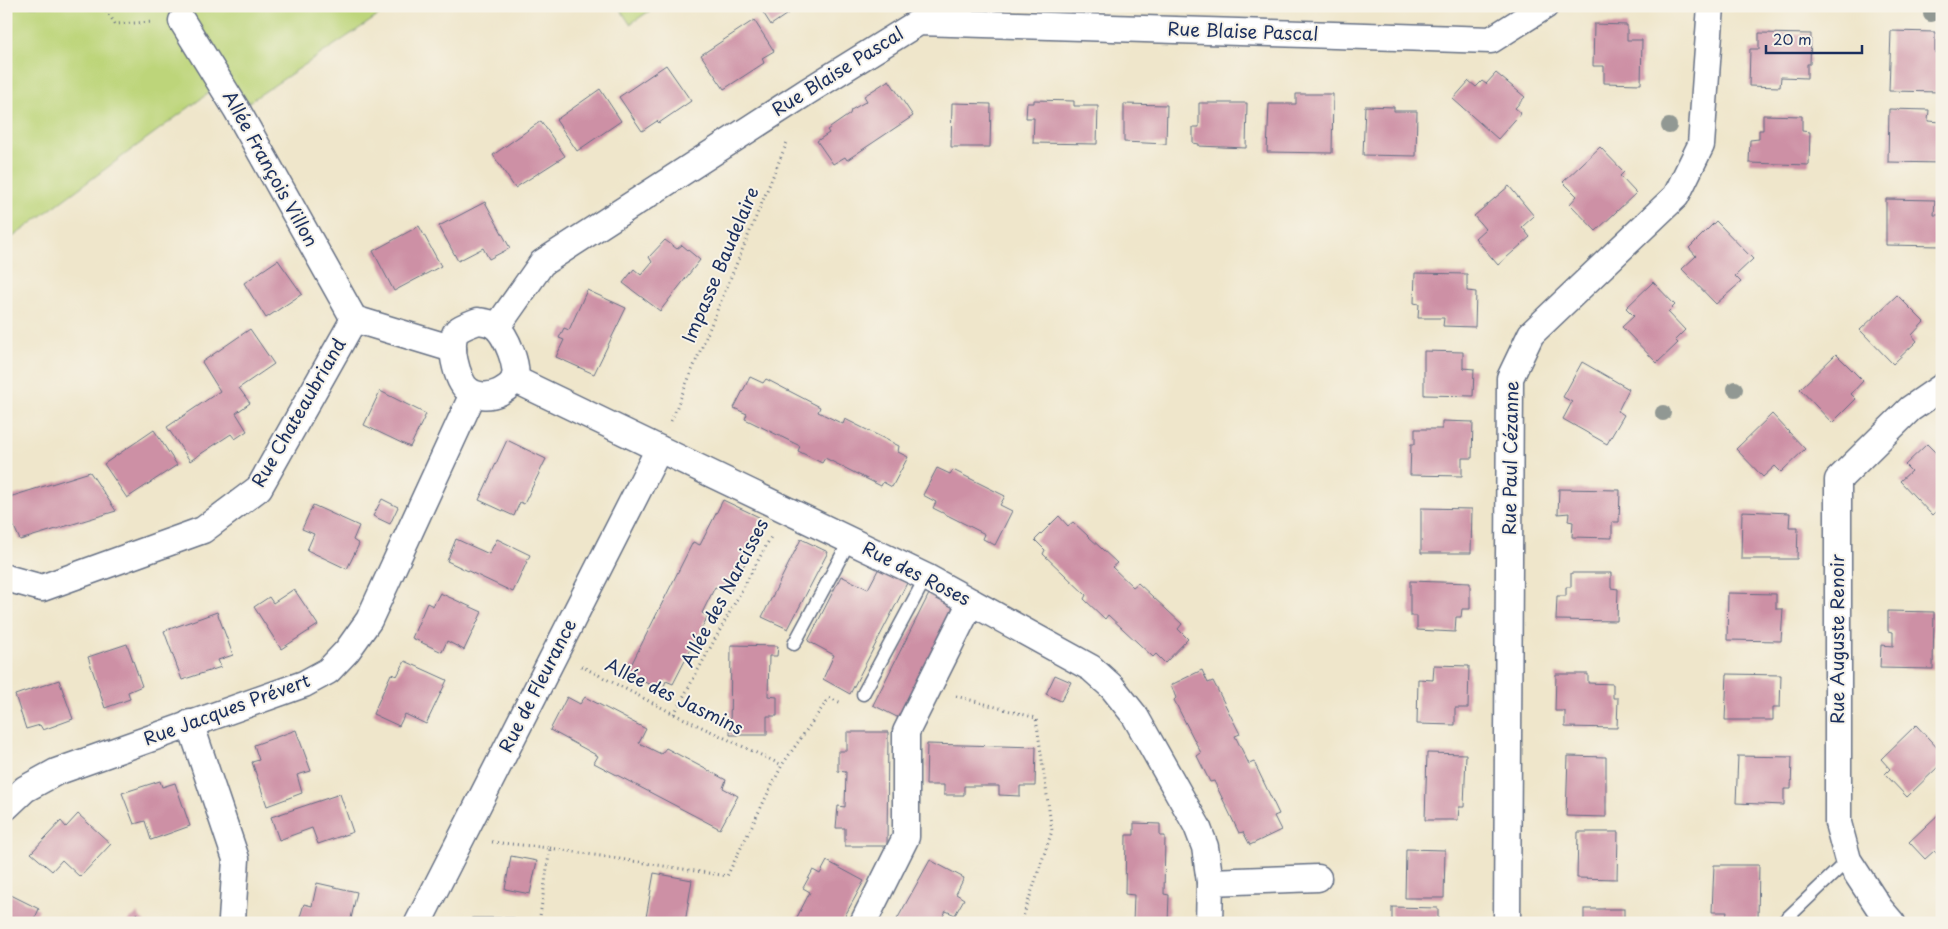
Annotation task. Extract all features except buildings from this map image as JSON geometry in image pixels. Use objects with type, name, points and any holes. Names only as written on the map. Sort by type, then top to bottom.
[{"type":"street","name":"Rue Blaise Pascal","points":[[497,328],[542,263],[918,22],[1492,40],[1545,6]]},
{"type":"street","name":"Rue Paul Cézanne","points":[[1507,923],[1510,378],[1531,334],[1676,196],[1701,145],[1710,6]]},
{"type":"street","name":"Allée François Villon","points":[[182,21],[237,110],[354,319]]},
{"type":"street","name":"Rue Chateaubriand","points":[[6,578],[42,588],[203,530],[252,494],[259,488],[354,319],[453,349]]},
{"type":"street","points":[[478,321],[488,322],[497,328],[503,334],[513,360],[516,371],[514,380],[507,388],[496,394],[486,396],[474,394],[466,388],[458,374],[453,349],[453,337],[466,325],[478,321]]},
{"type":"street","name":"Rue des Roses","points":[[514,380],[926,577],[1091,668],[1112,687],[1135,716],[1197,826],[1205,847],[1210,882],[1209,923]]},
{"type":"street","name":"Rue Auguste Renoir","points":[[1892,923],[1880,909],[1848,860],[1838,824],[1838,480],[1910,409],[1942,387]]},
{"type":"street","name":"Rue Jacques Prévert","points":[[6,808],[25,789],[56,772],[304,684],[328,670],[347,650],[368,620],[474,394]]},
{"type":"street","name":"Rue de Fleurance","points":[[418,923],[659,449]]},
{"type":"street","points":[[863,923],[906,837],[906,732],[971,602]]},
{"type":"street","points":[[190,724],[236,859],[232,920]]},
{"type":"street","points":[[1210,882],[1318,878]]},
{"type":"lane","points":[[794,644],[850,540]]},
{"type":"lane","points":[[863,694],[926,577]]},
{"type":"lane","points":[[1782,923],[1848,860]]},
{"type":"path","points":[[104,6],[115,24],[182,21]]},
{"type":"path","name":"Impasse Baudelaire","points":[[659,449],[789,137]]},
{"type":"path","name":"Allée des Narcisses","points":[[674,714],[785,511]]},
{"type":"path","name":"Allée des Jasmins","points":[[555,652],[674,714],[782,765]]},
{"type":"path","points":[[929,688],[1036,718],[1052,832],[1021,923]]},
{"type":"path","points":[[461,839],[550,848],[727,876],[782,765],[829,698],[846,705]]},
{"type":"path","points":[[539,923],[550,848]]},
{"type":"green space","points":[[6,6],[393,6],[237,110],[221,84],[6,242]]},
{"type":"green space","points":[[618,6],[657,6],[630,24]]}]
